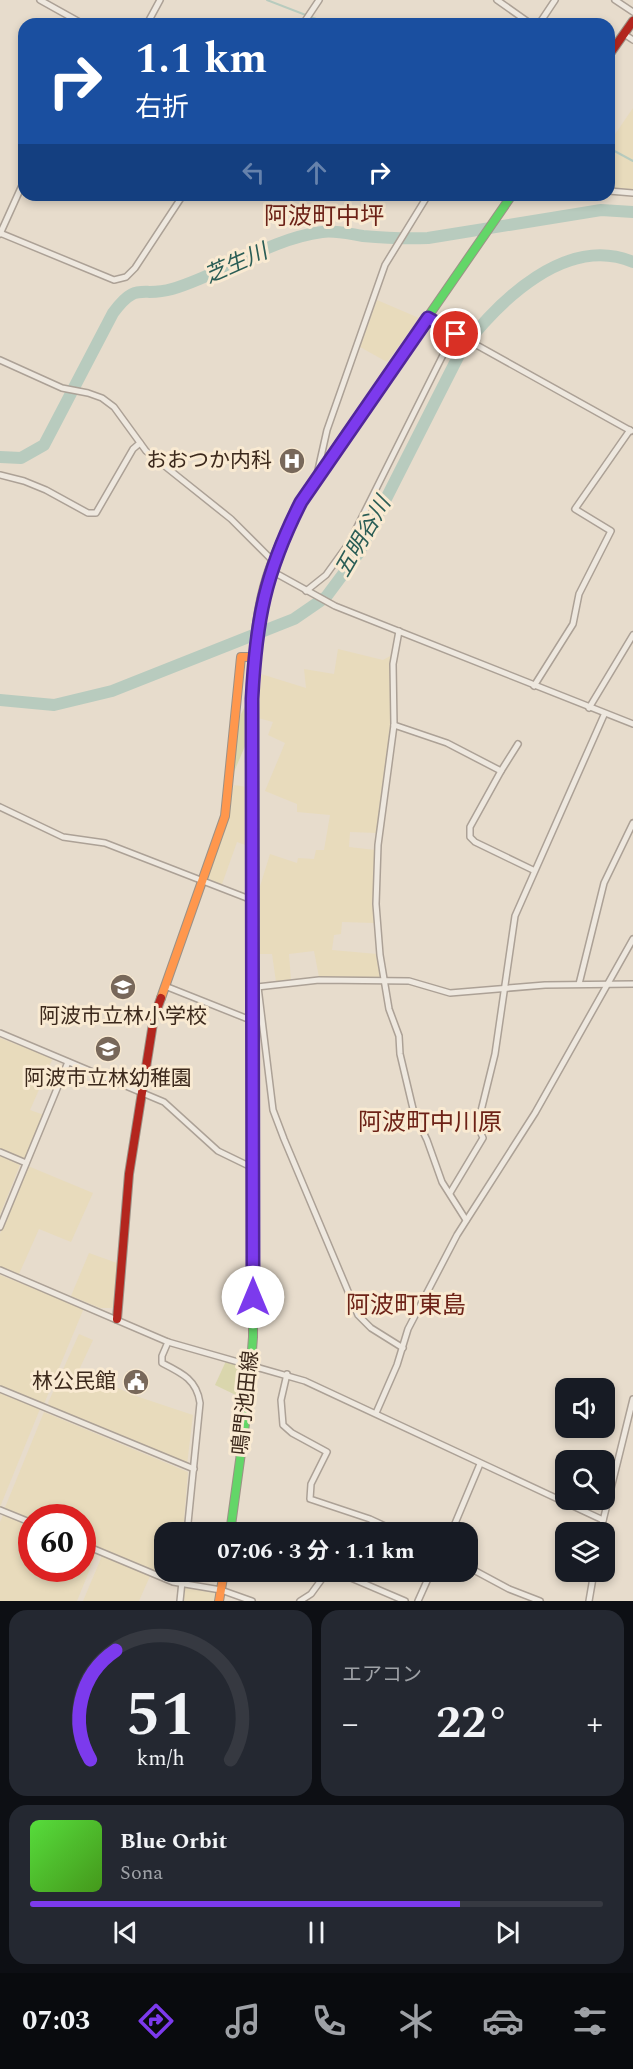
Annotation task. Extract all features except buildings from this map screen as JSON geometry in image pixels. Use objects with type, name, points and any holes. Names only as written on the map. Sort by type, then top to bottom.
[{"type":"main road","points":[[615,47],[633,21]]},
{"type":"main road","name":"鳴門池田線","points":[[232,1522],[251,1364],[255,987],[252,900],[254,657],[269,573],[301,502],[508,201]]},
{"type":"main road","points":[[117,1319],[129,1174],[154,1017],[202,882],[228,800],[241,657],[254,657]]},
{"type":"main road","points":[[219,1601],[222,1582]]},
{"type":"street","points":[[40,0],[72,18]]},
{"type":"street","points":[[150,18],[160,0]]},
{"type":"street","points":[[307,18],[320,0]]},
{"type":"street","points":[[497,0],[522,18]]},
{"type":"street","points":[[543,18],[555,0]]},
{"type":"street","points":[[615,0],[633,12]]},
{"type":"street","points":[[624,34],[633,40]]},
{"type":"street","points":[[615,192],[633,193]]},
{"type":"street","points":[[18,195],[0,234],[114,280],[126,277],[135,268],[179,201]]},
{"type":"street","points":[[316,479],[327,430],[385,265],[424,201]]},
{"type":"street","points":[[428,318],[632,431],[576,509],[611,531],[579,594],[573,624],[534,686]]},
{"type":"street","points":[[307,591],[331,570],[349,543],[455,334]]},
{"type":"street","points":[[0,360],[62,388],[87,393],[114,408],[140,443],[159,463],[231,519],[273,561]]},
{"type":"street","points":[[0,475],[24,481],[88,513],[96,513],[133,449],[140,443]]},
{"type":"street","points":[[269,573],[279,575],[329,603],[604,715],[633,724]]},
{"type":"street","points":[[399,631],[393,664],[394,725],[377,869],[380,955],[389,1009],[399,1036],[400,1054],[414,1113],[427,1140],[442,1182],[466,1220]]},
{"type":"street","points":[[589,708],[633,635]]},
{"type":"street","points":[[450,1193],[483,1138],[479,1129],[481,1111],[495,1054],[515,916],[533,870],[604,715]]},
{"type":"street","points":[[394,725],[447,743],[501,771]]},
{"type":"street","points":[[518,744],[470,827],[470,837],[475,842],[533,870]]},
{"type":"street","points":[[0,807],[63,837],[105,843],[252,900]]},
{"type":"street","points":[[579,984],[604,883],[633,823]]},
{"type":"street","points":[[376,1413],[404,1348],[415,1314],[466,1220],[496,1178],[633,939]]},
{"type":"street","points":[[404,1348],[371,1328],[358,1315],[284,1139],[273,1110],[255,987],[319,980],[384,980],[423,983],[438,991],[450,993],[579,984],[633,984]]},
{"type":"street","points":[[165,986],[253,1021]]},
{"type":"street","points":[[0,1033],[142,1091],[176,1110],[218,1151],[253,1168]]},
{"type":"street","points":[[0,1227],[68,1062]]},
{"type":"street","points":[[0,1152],[26,1163]]},
{"type":"street","points":[[0,1269],[168,1342],[287,1374],[376,1413],[603,1520],[633,1399]]},
{"type":"street","points":[[168,1342],[162,1356],[162,1363],[185,1375],[199,1391],[200,1403],[188,1522]]},
{"type":"street","points":[[287,1374],[281,1400],[283,1425],[292,1433],[327,1452],[311,1484],[310,1499],[376,1522]]},
{"type":"street","points":[[0,1389],[194,1469]]},
{"type":"street","points":[[456,1522],[480,1464]]},
{"type":"street","points":[[0,1510],[18,1517]]},
{"type":"street","points":[[96,1550],[182,1585],[221,1590],[252,1601]]},
{"type":"street","points":[[478,1572],[509,1589],[540,1601]]},
{"type":"street","points":[[180,1601],[182,1582]]},
{"type":"street","points":[[300,1601],[311,1594],[320,1582]]},
{"type":"street","points":[[360,1582],[405,1601]]},
{"type":"street","points":[[418,1601],[427,1582]]},
{"type":"street","points":[[589,1601],[592,1582]]},
{"type":"shaded area","points":[[633,108],[633,189],[615,188],[615,134]]},
{"type":"shaded area","points":[[377,300],[419,318],[387,362],[360,347]]},
{"type":"shaded area","points":[[338,649],[383,660],[392,655],[393,703],[378,833],[350,832],[349,847],[375,850],[374,923],[342,922],[341,934],[334,935],[332,950],[377,954],[380,977],[319,977],[314,951],[289,954],[291,981],[276,982],[272,954],[258,954],[257,896],[270,854],[297,863],[298,858],[314,859],[316,850],[324,850],[330,815],[297,812],[297,804],[265,791],[285,743],[268,735],[273,722],[258,718],[261,674],[306,688],[304,669],[334,674]]},
{"type":"shaded area","points":[[247,702],[248,739],[234,772],[238,720]]},
{"type":"shaded area","points":[[234,785],[247,787],[248,846],[237,842],[221,887],[208,878],[223,834]]},
{"type":"shaded area","points":[[0,1038],[53,1058],[30,1110],[44,1115],[27,1157],[23,1160],[0,1150]]},
{"type":"shaded area","points":[[0,1156],[20,1165],[0,1215]]},
{"type":"shaded area","points":[[28,1166],[93,1193],[71,1242],[39,1229],[19,1274],[0,1267],[0,1234]]},
{"type":"shaded area","points":[[89,1253],[117,1263],[113,1308],[100,1308],[71,1296]]},
{"type":"shaded area","points":[[0,1275],[84,1308],[44,1404],[0,1387]]},
{"type":"shaded area","points":[[79,1334],[93,1340],[79,1370],[133,1395],[193,1415],[187,1465],[50,1407],[48,1403]]},
{"type":"shaded area","points":[[226,1361],[244,1368],[242,1398],[215,1385]]},
{"type":"shaded area","points":[[0,1393],[40,1409],[0,1507]]},
{"type":"shaded area","points":[[44,1412],[188,1472],[184,1522],[154,1522],[154,1570],[96,1547],[96,1504],[18,1504],[18,1516],[4,1510]]},
{"type":"shaded area","points":[[3,1515],[18,1521],[18,1582],[85,1582],[77,1601],[0,1601],[0,1522]]},
{"type":"shaded area","points":[[102,1556],[150,1576],[139,1601],[83,1601],[91,1582],[96,1582],[96,1570]]},
{"type":"shaded area","points":[[183,1587],[216,1592],[215,1601],[182,1601]]},
{"type":"waterway","points":[[267,0],[314,18]]},
{"type":"waterway","points":[[615,151],[633,161]]},
{"type":"waterway","name":"芝生川","points":[[0,457],[21,458],[44,445],[113,313],[134,293],[162,291],[191,283],[265,249],[302,236],[322,232],[387,238],[428,238],[601,210],[633,212]]},
{"type":"waterway","name":"五明谷川","points":[[0,700],[54,705],[112,691],[294,619],[326,597],[358,554],[462,349],[477,330],[515,293],[536,277],[559,265],[583,257],[608,256],[633,262]]},
{"type":"traffic: fast","points":[[407,347],[508,201]]},
{"type":"traffic: fast","points":[[232,1522],[248,1402],[253,1337],[253,1020]]},
{"type":"traffic: slow","points":[[252,702],[258,615],[274,556],[306,494],[407,347]]},
{"type":"traffic: slow","points":[[161,998],[225,816],[241,657],[254,657]]},
{"type":"traffic: slow","points":[[219,1601],[222,1582]]},
{"type":"traffic: jam","points":[[615,46],[633,21]]},
{"type":"traffic: jam","points":[[252,702],[253,1020]]},
{"type":"traffic: jam","points":[[117,1319],[129,1174],[154,1017],[161,998]]},
{"type":"place","name":"おおつか内科","points":[[292,461]]},
{"type":"place","name":"阿波市立林小学校","points":[[123,987]]},
{"type":"place","name":"阿波市立林幼稚園","points":[[108,1049]]},
{"type":"place","name":"林公民館","points":[[136,1382]]},
{"type":"district","name":"阿波町中坪","points":[[324,217]]},
{"type":"district","name":"阿波町中川原","points":[[430,1123]]},
{"type":"district","name":"阿波町東島","points":[[406,1306]]},
{"type":"route","points":[[253,1297],[252,699],[254,657],[264,590],[273,561],[301,502],[428,318],[456,334]]}]
